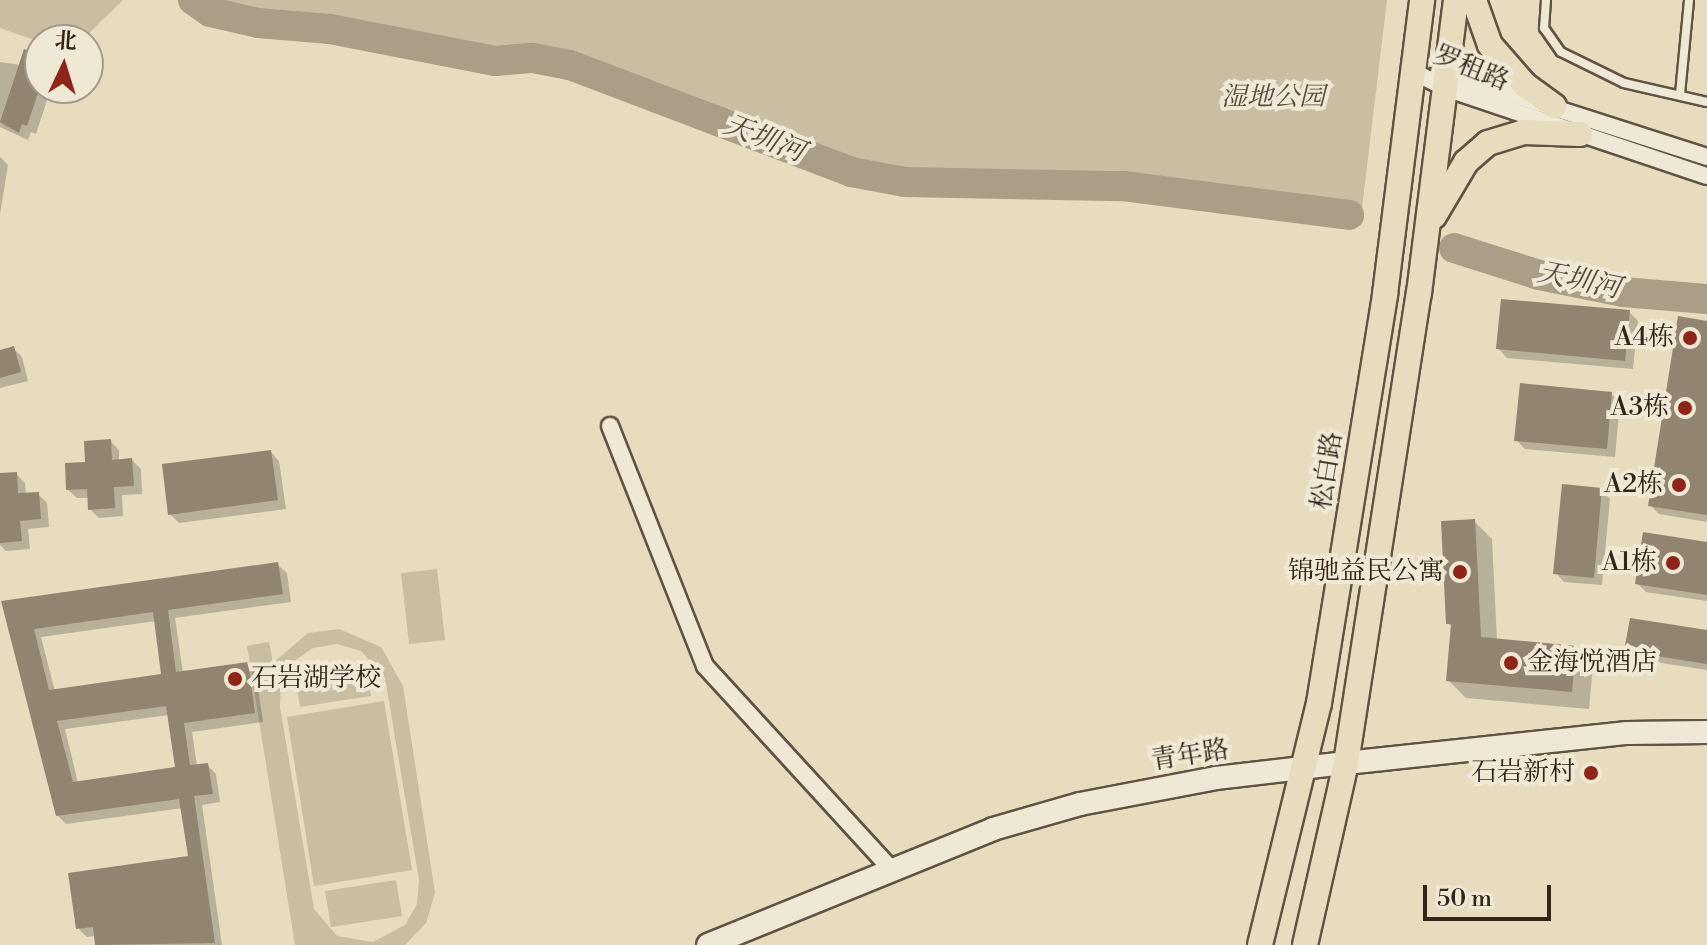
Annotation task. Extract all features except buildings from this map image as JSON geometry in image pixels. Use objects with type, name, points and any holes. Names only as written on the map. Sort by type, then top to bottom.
[{"type":"main road","name":"松白路","points":[[1260,945],[1319,703],[1385,294],[1422,0]]},
{"type":"main road","points":[[1305,945],[1346,763],[1425,241],[1456,0]]},
{"type":"main road","points":[[1474,0],[1490,45],[1525,85],[1554,106]]},
{"type":"main road","points":[[1425,241],[1447,190],[1475,151],[1524,132],[1580,134]]},
{"type":"street","name":"罗租路","points":[[1414,72],[1554,106],[1707,157]]},
{"type":"street","name":"罗租路","points":[[1446,79],[1580,134],[1707,176]]},
{"type":"street","points":[[610,426],[705,666],[892,870]]},
{"type":"street","name":"青年路","points":[[708,945],[993,829],[1080,804],[1216,778],[1346,763],[1627,733],[1707,732]]},
{"type":"lane","points":[[1546,0],[1544,28],[1561,52],[1624,83],[1707,102]]},
{"type":"lane","points":[[1680,94],[1689,0]]},
{"type":"green space","points":[[0,0],[123,0],[98,24],[24,24],[24,36],[0,28]]},
{"type":"green space","name":"湿地公园","points":[[203,0],[1387,0],[1362,208],[1123,179],[903,176],[850,166],[689,99],[561,55],[434,47],[328,23],[259,17]]},
{"type":"green space","points":[[437,569],[445,640],[409,644],[401,573]]},
{"type":"green space","points":[[339,629],[381,647],[403,686],[435,893],[426,923],[405,945],[295,945],[247,646],[269,642],[273,663],[308,633]],"holes":[[[337,644],[361,651],[385,678],[419,880],[417,904],[405,925],[373,942],[337,936],[314,909],[280,707],[281,683],[293,662],[313,648]]]},
{"type":"green space","points":[[365,661],[371,696],[300,707],[294,672]]},
{"type":"green space","points":[[384,701],[412,870],[314,886],[287,717]]},
{"type":"green space","points":[[396,880],[402,916],[331,927],[325,891]]},
{"type":"waterway","name":"天圳河","points":[[193,0],[210,12],[258,23],[330,29],[495,61],[533,58],[570,65],[851,172],[905,182],[1123,186],[1349,215]]},
{"type":"waterway","name":"天圳河","points":[[1454,248],[1539,275],[1623,292],[1707,299]]},
{"type":"place","name":"A4栋","points":[[1690,338]]},
{"type":"place","name":"A3栋","points":[[1685,408]]},
{"type":"place","name":"A2栋","points":[[1679,485]]},
{"type":"place","name":"A1栋","points":[[1673,563]]},
{"type":"place","name":"锦驰益民公寓","points":[[1460,572]]},
{"type":"place","name":"金海悦酒店","points":[[1511,663]]},
{"type":"place","name":"石岩湖学校","points":[[235,679]]},
{"type":"place","name":"石岩新村","points":[[1591,773]]}]
